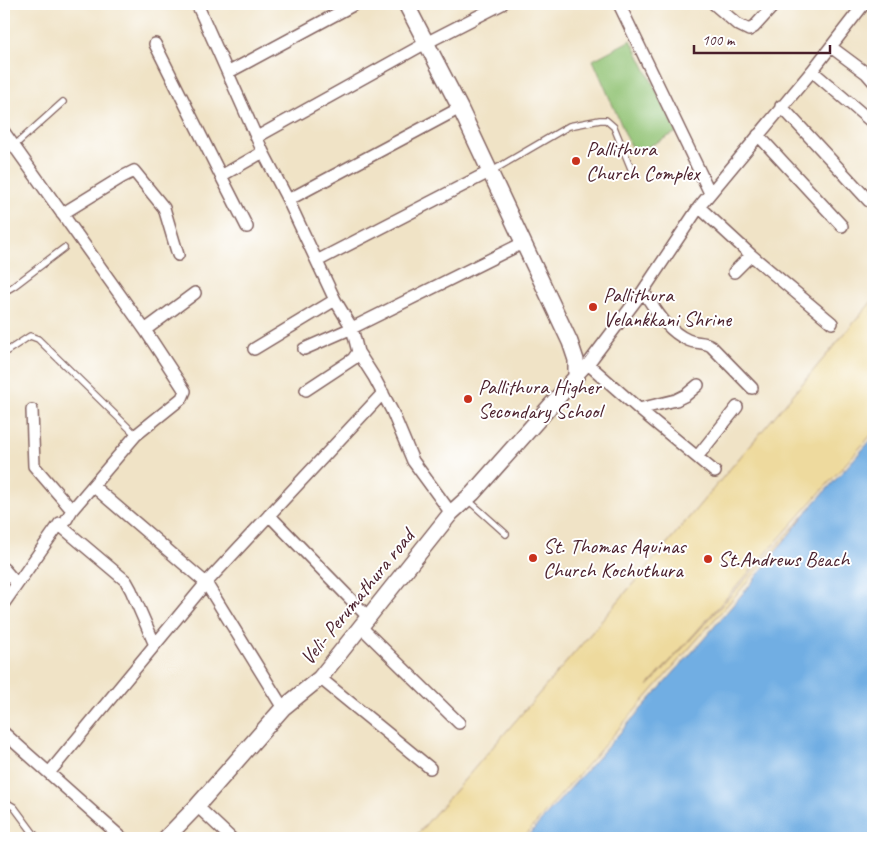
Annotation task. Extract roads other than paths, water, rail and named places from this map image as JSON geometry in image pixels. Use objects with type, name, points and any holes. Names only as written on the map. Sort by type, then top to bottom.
[{"type":"main road","points":[[406,4],[460,108],[570,342],[576,360],[576,377]]},
{"type":"main road","name":"Veli- Perumathura road","points":[[166,838],[197,806],[283,708],[320,678],[451,513],[466,499],[576,377]]},
{"type":"street","points":[[197,4],[263,152],[335,300],[352,328],[358,352],[383,393],[413,461],[451,513]]},
{"type":"street","points":[[228,72],[355,4]]},
{"type":"street","points":[[257,136],[426,43],[502,4]]},
{"type":"street","points":[[619,4],[710,193]]},
{"type":"street","points":[[714,4],[737,24],[749,30],[775,4]]},
{"type":"street","points":[[576,377],[643,291],[699,207],[812,71],[864,4]]},
{"type":"street","points":[[155,44],[247,227]]},
{"type":"street","points":[[831,47],[866,73],[873,81]]},
{"type":"street","points":[[812,71],[873,122]]},
{"type":"street","points":[[781,106],[869,201]]},
{"type":"street","points":[[288,200],[460,108]]},
{"type":"street","points":[[4,132],[146,330],[184,387],[184,395],[136,435],[72,510],[62,527]]},
{"type":"street","points":[[758,135],[842,226]]},
{"type":"street","points":[[221,176],[263,152]]},
{"type":"street","points":[[62,214],[134,171],[164,208],[178,255]]},
{"type":"street","points":[[317,261],[489,172]]},
{"type":"street","points":[[699,207],[751,256],[832,324]]},
{"type":"street","points":[[304,349],[352,328],[523,243]]},
{"type":"street","points":[[734,272],[751,256]]},
{"type":"street","points":[[643,291],[668,327],[687,340],[704,342],[711,346],[752,388]]},
{"type":"street","points":[[146,330],[195,293]]},
{"type":"street","points":[[254,348],[335,300]]},
{"type":"street","points":[[306,390],[353,358],[358,352]]},
{"type":"street","points":[[588,364],[715,472]]},
{"type":"street","points":[[639,409],[676,400],[686,395],[698,385]]},
{"type":"street","points":[[49,773],[206,583],[383,393]]},
{"type":"street","points":[[697,457],[737,407]]},
{"type":"street","points":[[32,410],[34,466],[72,510]]},
{"type":"street","points":[[93,486],[206,583],[283,708]]},
{"type":"street","points":[[269,515],[364,622],[459,722]]},
{"type":"street","points":[[4,603],[60,523],[62,527],[126,581],[155,645]]},
{"type":"street","points":[[4,569],[17,584]]},
{"type":"street","points":[[320,678],[430,768]]},
{"type":"street","points":[[4,733],[122,838]]},
{"type":"street","points":[[197,806],[231,838]]},
{"type":"lane","points":[[14,146],[63,102]]},
{"type":"lane","points":[[489,172],[569,126],[600,120],[606,120],[614,127],[632,171]]},
{"type":"lane","points":[[4,287],[9,289],[14,286],[64,248]]},
{"type":"lane","points":[[4,353],[30,336],[38,339],[136,435]]},
{"type":"lane","points":[[466,499],[506,534]]},
{"type":"lane","points":[[4,801],[14,807],[37,838]]},
{"type":"water","points":[[873,438],[873,838],[526,838],[703,640],[750,585],[810,508]]},
{"type":"place","name":"Pallithura Church Complex","points":[[576,161]]},
{"type":"place","name":"Pallithura Velankkani Shrine","points":[[593,307]]},
{"type":"place","name":"Pallithura Higher Secondary School","points":[[468,399]]},
{"type":"place","name":"St. Thomas Aquinas Church Kochuthura","points":[[533,558]]},
{"type":"place","name":"St.Andrews Beach","points":[[708,559]]}]
